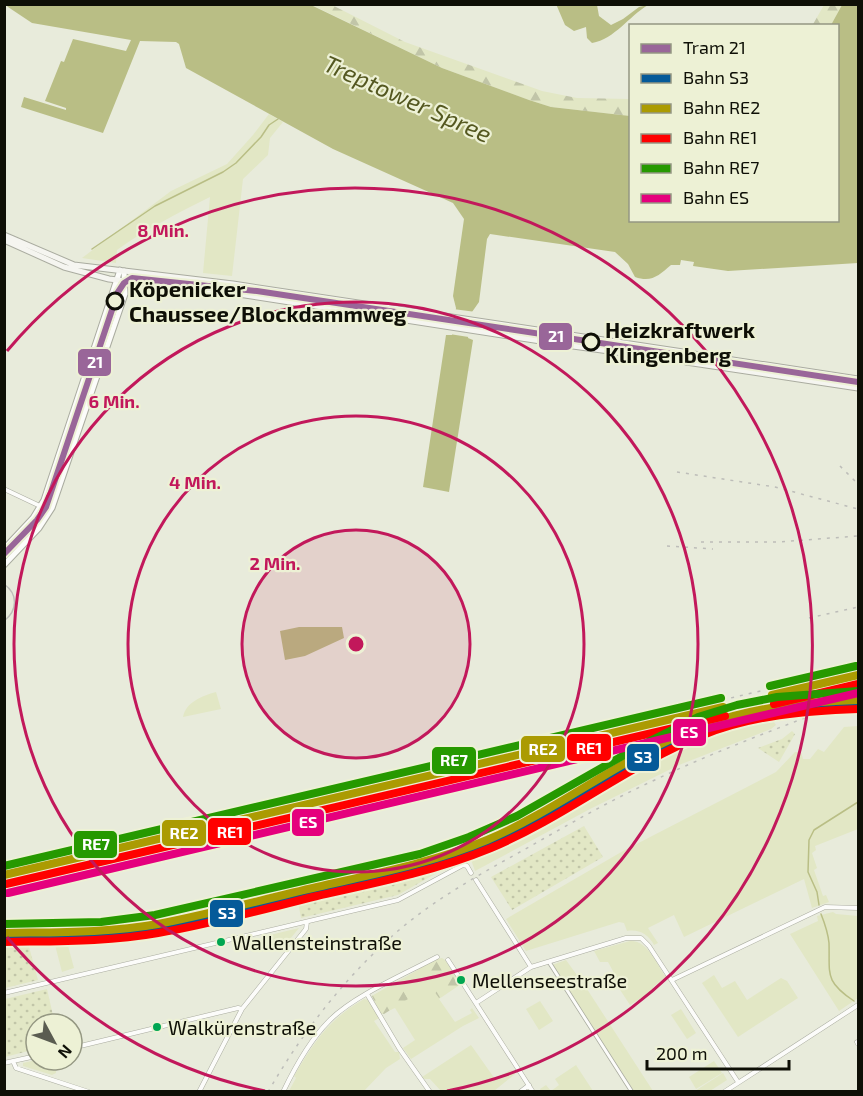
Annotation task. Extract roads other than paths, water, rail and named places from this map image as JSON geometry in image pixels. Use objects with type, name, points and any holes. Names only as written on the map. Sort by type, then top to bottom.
[{"type":"main road","points":[[4,236],[72,267],[233,284],[858,379]]},
{"type":"main road","points":[[4,240],[34,255],[117,281],[246,295],[370,316],[858,388]]},
{"type":"street","points":[[4,549],[41,506],[122,271]]},
{"type":"street","points":[[4,565],[39,528],[51,511],[124,296],[126,282],[122,271]]},
{"type":"street","points":[[4,489],[51,511]]},
{"type":"street","points":[[4,993],[398,900],[463,865],[467,866],[471,873]]},
{"type":"street","points":[[476,880],[531,968]]},
{"type":"street","points":[[672,980],[825,907],[858,908]]},
{"type":"street","points":[[199,1092],[242,1009],[306,928],[307,922]]},
{"type":"street","points":[[476,1003],[531,968],[548,961],[626,938],[641,938],[650,946],[738,1082]]},
{"type":"street","points":[[283,1092],[322,1027],[351,1002],[437,957]]},
{"type":"street","points":[[448,960],[533,1092]]},
{"type":"street","points":[[548,961],[632,1092]]},
{"type":"street","points":[[367,994],[399,1048],[430,1092]]},
{"type":"street","points":[[724,1092],[858,1005]]},
{"type":"street","points":[[84,1045],[242,1009]]},
{"type":"street","points":[[4,1063],[24,1059]]},
{"type":"street","points":[[13,1061],[16,1068],[88,1092]]},
{"type":"street","points":[[520,1092],[529,1085]]},
{"type":"water","points":[[556,4],[597,5],[599,16],[611,25],[639,7],[648,5],[608,37],[592,43],[587,38],[586,27],[574,31],[565,25]]},
{"type":"water","name":"Treptower Spree","points":[[6,5],[311,5],[442,68],[529,100],[551,107],[629,116],[629,222],[839,222],[839,24],[832,24],[842,5],[858,5],[858,263],[728,271],[693,266],[694,262],[681,260],[680,265],[671,265],[659,275],[641,279],[635,277],[628,264],[615,252],[490,234],[487,239],[479,302],[472,312],[468,338],[473,340],[449,492],[423,487],[446,335],[452,335],[456,308],[453,296],[464,219],[453,203],[333,149],[186,68],[179,44],[176,42],[140,41],[103,133],[21,107],[24,97],[66,110],[66,108],[45,101],[61,61],[64,62],[73,39],[126,51],[131,40],[32,23]]},
{"type":"water","points":[[299,627],[342,627],[344,638],[305,656],[285,660],[280,631]]},
{"type":"waterway","points":[[92,249],[155,206],[223,172],[236,163],[261,137],[269,125],[278,119]]},
{"type":"waterway","points":[[819,905],[817,892],[808,872],[809,840],[814,830],[858,802]]},
{"type":"waterway","points":[[821,914],[829,939],[829,970],[833,982],[854,1001]]},
{"type":"tram line","name":"21","points":[[4,554],[37,520],[46,507],[118,292],[124,283],[132,278],[257,291],[858,382]]},
{"type":"tram line","points":[[4,584],[14,597],[12,612],[4,621]]},
{"type":"railway","points":[[840,466],[858,484]]},
{"type":"railway","points":[[677,472],[775,487],[858,509]]},
{"type":"railway","points":[[701,542],[778,542],[858,536]]},
{"type":"railway","points":[[667,546],[713,549]]},
{"type":"railway","points":[[809,618],[858,607]]},
{"type":"railway","points":[[4,869],[858,668]]},
{"type":"railway","points":[[268,1092],[296,1047],[343,985],[399,930],[445,896],[576,820],[641,787],[731,747],[858,697]]},
{"type":"rail line","name":"RE7","points":[[770,686],[856,666]]},
{"type":"rail line","name":"RE2","points":[[772,695],[858,675]]},
{"type":"rail line","name":"RE1","points":[[774,704],[858,684]]},
{"type":"rail line","name":"RE7","points":[[4,924],[101,922],[155,915],[420,854],[469,837],[517,816],[640,746],[698,717],[737,705],[777,697],[858,691]]},
{"type":"rail line","name":"ES","points":[[8,893],[858,693]]},
{"type":"rail line","name":"RE7","points":[[4,866],[721,698]]},
{"type":"rail line","name":"RE2","points":[[4,933],[101,931],[158,924],[424,862],[487,840],[515,827],[647,751],[702,726],[759,710],[818,702],[858,700]]},
{"type":"rail line","name":"S3","points":[[4,936],[101,933],[158,927],[236,912],[417,868],[458,855],[507,834],[645,756],[702,729],[759,713],[799,707],[858,703]]},
{"type":"rail line","name":"RE2","points":[[4,875],[723,707]]},
{"type":"rail line","name":"RE1","points":[[4,942],[101,940],[158,933],[218,921],[427,870],[491,848],[518,835],[649,761],[703,735],[760,719],[799,713],[858,709]]},
{"type":"rail line","name":"RE1","points":[[6,884],[725,716]]},
{"type":"place","name":"Köpenicker Chaussee/Blockdammweg","points":[[115,301]]},
{"type":"place","name":"Heizkraftwerk Klingenberg","points":[[591,342]]},
{"type":"place","name":"Wallensteinstraße","points":[[221,942]]},
{"type":"place","name":"Mellenseestraße","points":[[461,980]]},
{"type":"place","name":"Walkürenstraße","points":[[157,1027]]}]
